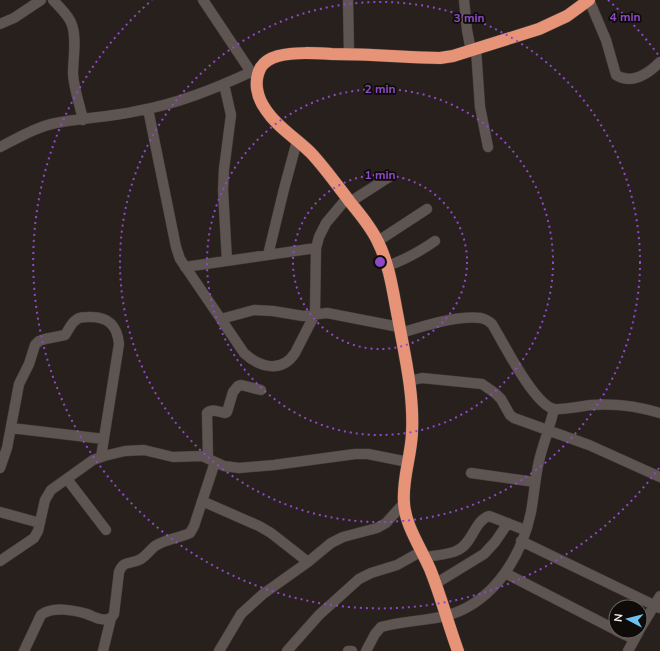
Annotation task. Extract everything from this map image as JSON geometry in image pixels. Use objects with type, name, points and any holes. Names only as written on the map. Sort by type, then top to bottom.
[{"type":"highway","points":[[458,651],[436,584],[405,513],[404,485],[412,437],[412,404],[400,330],[387,266],[378,241],[370,227],[349,200],[312,154],[280,126],[264,109],[256,87],[254,74],[267,60],[280,56],[349,54],[440,58],[453,56],[539,29],[567,16],[589,0]]},
{"type":"street","points":[[0,24],[14,18],[41,0]]},
{"type":"street","points":[[53,0],[69,19],[72,25],[75,42],[73,73],[74,84],[83,120]]},
{"type":"street","points":[[0,147],[37,129],[55,123],[83,120],[148,109],[184,100],[254,74],[203,0]]},
{"type":"street","points":[[348,0],[349,54]]},
{"type":"street","points":[[464,0],[467,30],[474,50],[480,107],[488,148]]},
{"type":"street","points":[[589,0],[606,40],[616,75],[620,78],[638,77],[651,70],[660,62]]},
{"type":"street","points":[[224,84],[231,115],[224,169],[223,190],[227,261]]},
{"type":"street","points":[[148,109],[176,247],[180,259],[244,353],[252,360],[266,366],[286,364],[292,358],[315,314],[316,248],[319,237],[326,223],[349,200],[389,177]]},
{"type":"street","points":[[268,255],[297,141]]},
{"type":"street","points":[[378,241],[427,209]]},
{"type":"street","points":[[387,266],[410,257],[435,241]]},
{"type":"street","points":[[184,267],[316,248]]},
{"type":"street","points":[[221,319],[254,310],[273,311],[303,316],[327,312],[400,330],[452,320],[482,318],[488,320],[492,324],[531,390],[542,402],[554,409],[591,405],[622,405],[641,407],[660,413]]},
{"type":"street","points":[[0,468],[7,448],[19,384],[30,364],[35,345],[39,341],[45,339],[65,335],[76,320],[81,317],[95,317],[110,322],[118,334],[119,344],[101,457]]},
{"type":"street","points":[[409,381],[422,378],[482,384],[501,399],[510,415],[514,418],[549,429],[589,445],[660,478]]},
{"type":"street","points":[[103,651],[111,618],[114,614],[119,572],[121,568],[125,563],[142,558],[160,543],[190,533],[194,526],[212,460],[206,413],[212,410],[225,413],[227,412],[233,392],[238,386],[241,385],[261,390]]},
{"type":"street","points":[[366,651],[375,634],[381,627],[446,616],[464,609],[490,591],[505,573],[512,562],[521,541],[531,512],[539,460],[554,409]]},
{"type":"street","points":[[11,428],[104,439]]},
{"type":"street","points":[[0,561],[34,538],[38,531],[44,504],[51,490],[93,460],[116,453],[140,450],[151,451],[173,457],[194,456],[212,460],[224,466],[239,468],[274,465],[355,454],[368,454],[408,462]]},
{"type":"street","points":[[471,473],[535,482]]},
{"type":"street","points":[[67,479],[106,530]]},
{"type":"street","points":[[202,501],[259,526],[271,533],[308,562]]},
{"type":"street","points":[[219,651],[241,614],[263,594],[337,540],[377,528],[386,523],[404,503]]},
{"type":"street","points":[[0,512],[40,523]]},
{"type":"street","points":[[287,651],[319,615],[359,579],[371,573],[397,565],[423,554],[458,550],[467,542],[481,520],[485,517],[494,517],[525,530]]},
{"type":"street","points":[[436,584],[484,554],[495,542],[508,523]]},
{"type":"street","points":[[521,541],[657,607]]},
{"type":"street","points":[[505,573],[608,626]]},
{"type":"street","points":[[648,619],[657,607],[660,596]]},
{"type":"street","points":[[24,651],[41,615],[45,611],[76,611],[103,620],[111,618]]},
{"type":"street","points":[[628,651],[635,639]]}]
